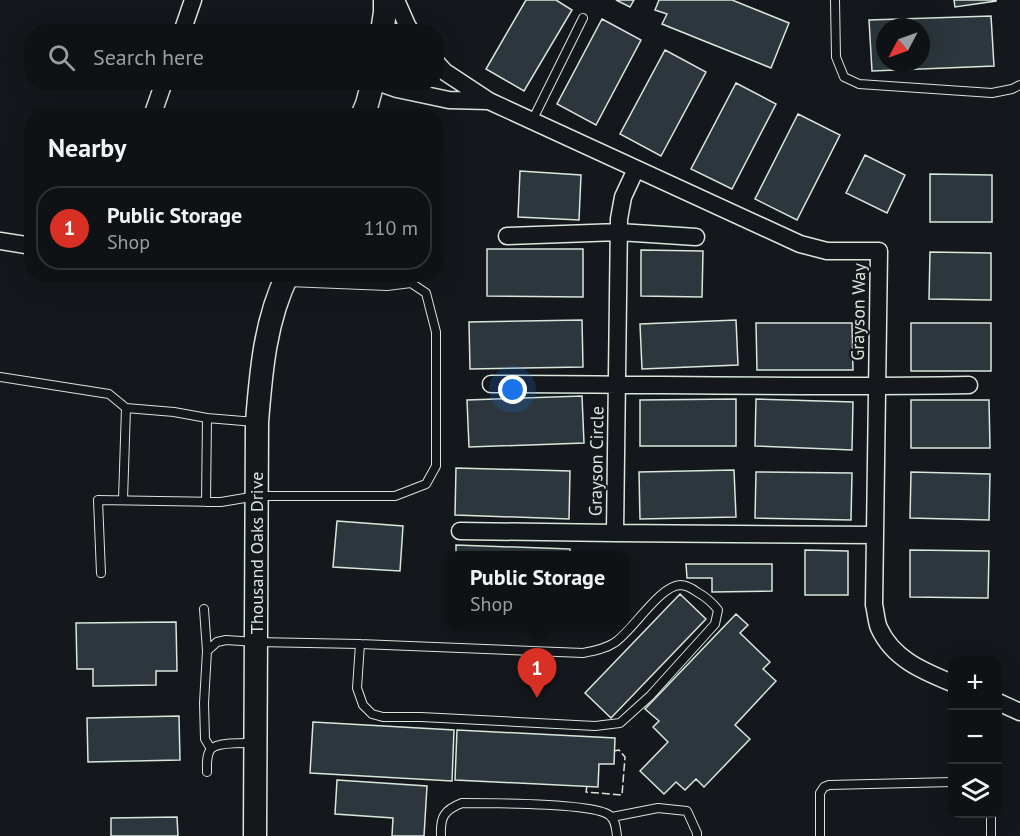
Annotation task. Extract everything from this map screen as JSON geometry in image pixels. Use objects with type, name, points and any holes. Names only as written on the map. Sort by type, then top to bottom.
[{"type":"main road","points":[[383,24],[385,0]]},
{"type":"main road","points":[[365,108],[372,90]]},
{"type":"main road","name":"Thousand Oaks Drive","points":[[255,836],[257,422],[262,364],[271,322],[285,282]]},
{"type":"street","points":[[185,24],[193,0]]},
{"type":"street","points":[[396,0],[407,24]]},
{"type":"street","name":"Grayson Way","points":[[444,71],[489,101],[800,244],[827,251],[879,251],[874,605],[879,627],[891,646],[904,660],[948,681]]},
{"type":"street","points":[[155,108],[161,90]]},
{"type":"street","name":"Grayson Way","points":[[402,90],[449,100],[489,101]]},
{"type":"street","name":"Grayson Circle","points":[[636,169],[622,197],[619,219],[615,533],[875,534]]},
{"type":"street","points":[[507,236],[619,232],[696,237]]},
{"type":"street","points":[[0,241],[24,245]]},
{"type":"street","points":[[490,384],[877,387],[969,385]]},
{"type":"street","points":[[460,531],[615,533]]},
{"type":"street","points":[[1002,704],[1020,712]]},
{"type":"lane","points":[[836,0],[836,57],[844,77],[859,84],[992,93],[1020,85]]},
{"type":"lane","points":[[532,121],[584,18]]},
{"type":"lane","points":[[101,573],[99,500],[221,502],[257,496],[395,496],[426,484],[436,466],[436,332],[426,293],[411,283],[387,286],[336,282]]},
{"type":"lane","points":[[0,377],[109,394],[126,408],[257,422]]},
{"type":"lane","points":[[123,500],[126,408]]},
{"type":"lane","points":[[206,502],[207,418]]},
{"type":"lane","points":[[207,651],[217,642],[226,640],[256,642],[360,644],[583,653],[616,643],[670,588],[682,585],[695,590],[712,601],[718,610],[716,624],[650,696],[620,723],[595,726],[383,717],[372,714],[363,705],[357,688],[360,644]]},
{"type":"lane","points":[[204,609],[207,651],[204,703],[206,740],[211,749]]},
{"type":"lane","points":[[207,772],[207,758],[211,749],[217,745],[255,743]]},
{"type":"lane","points":[[820,836],[820,794],[824,787],[829,785],[948,782]]},
{"type":"lane","points":[[441,836],[440,825],[444,815],[452,807],[462,803],[571,807],[604,812],[612,817],[617,836]]},
{"type":"lane","points":[[612,817],[658,808],[687,811],[697,836]]},
{"type":"lane","points":[[991,818],[991,836]]},
{"type":"building","points":[[526,0],[556,0],[572,10],[524,91],[486,69]]},
{"type":"building","points":[[616,0],[634,0],[630,7]]},
{"type":"building","points":[[659,0],[732,0],[789,23],[771,68],[662,24],[667,14],[655,10]]},
{"type":"building","points":[[954,0],[996,0],[996,1],[955,7]]},
{"type":"building","points":[[991,16],[994,66],[930,69],[930,18]]},
{"type":"building","points":[[602,19],[641,40],[596,125],[557,104]]},
{"type":"building","points":[[869,20],[876,20],[876,71],[872,71]]},
{"type":"building","points":[[665,50],[706,72],[661,156],[620,134]]},
{"type":"building","points":[[736,83],[776,104],[732,189],[691,169]]},
{"type":"building","points":[[798,114],[840,135],[797,220],[755,199]]},
{"type":"building","points":[[865,155],[905,175],[887,213],[846,193]]},
{"type":"building","points":[[520,171],[581,175],[579,220],[518,217]]},
{"type":"building","points":[[930,174],[992,175],[992,222],[930,222]]},
{"type":"building","points":[[487,249],[583,249],[583,297],[487,296]]},
{"type":"building","points":[[641,250],[703,251],[702,297],[641,296]]},
{"type":"building","points":[[930,252],[991,253],[991,300],[929,299]]},
{"type":"building","points":[[582,320],[583,367],[470,369],[469,322]]},
{"type":"building","points":[[736,320],[738,365],[642,369],[640,324]]},
{"type":"building","points":[[756,323],[852,323],[853,370],[757,370]]},
{"type":"building","points":[[911,323],[991,323],[991,371],[911,371]]},
{"type":"building","points":[[582,396],[584,443],[469,447],[467,400]]},
{"type":"building","points":[[736,399],[736,446],[640,446],[640,400]]},
{"type":"building","points":[[756,399],[853,402],[852,450],[755,446]]},
{"type":"building","points":[[911,400],[989,400],[990,448],[911,448]]},
{"type":"building","points":[[456,468],[570,471],[569,519],[455,515]]},
{"type":"building","points":[[734,470],[736,517],[640,519],[639,472]]},
{"type":"building","points":[[756,472],[852,473],[851,520],[755,518]]},
{"type":"building","points":[[911,472],[990,474],[989,520],[910,518]]},
{"type":"building","points":[[337,521],[403,526],[400,571],[333,567]]},
{"type":"building","points":[[456,545],[570,549],[570,551],[456,551]]},
{"type":"building","points":[[805,550],[848,551],[848,595],[805,595]]},
{"type":"building","points":[[910,550],[989,551],[988,598],[910,597]]},
{"type":"building","points":[[686,564],[772,564],[772,591],[712,592],[712,578],[687,578]]},
{"type":"building","points":[[680,594],[706,619],[611,718],[585,693]]},
{"type":"building","points":[[736,614],[748,625],[740,633],[770,662],[763,669],[776,681],[735,725],[750,739],[704,787],[696,779],[685,790],[676,782],[664,794],[640,771],[668,742],[653,727],[659,721],[645,709]]},
{"type":"building","points":[[176,622],[177,671],[156,671],[156,685],[93,686],[93,669],[77,669],[76,623]]},
{"type":"building","points":[[179,716],[180,760],[88,762],[87,718]]},
{"type":"building","points":[[313,722],[454,730],[452,781],[310,773]]},
{"type":"building","points":[[457,730],[615,738],[614,764],[599,764],[598,787],[455,780]]},
{"type":"building","points":[[337,780],[427,786],[424,836],[392,836],[393,818],[335,814]]},
{"type":"building","points":[[177,817],[178,836],[111,836],[111,818]]},
{"type":"fence","points":[[587,786],[586,792],[622,795],[625,757],[619,750],[614,751]]},
{"type":"place","name":"Public Storage","points":[[537,698]]}]
